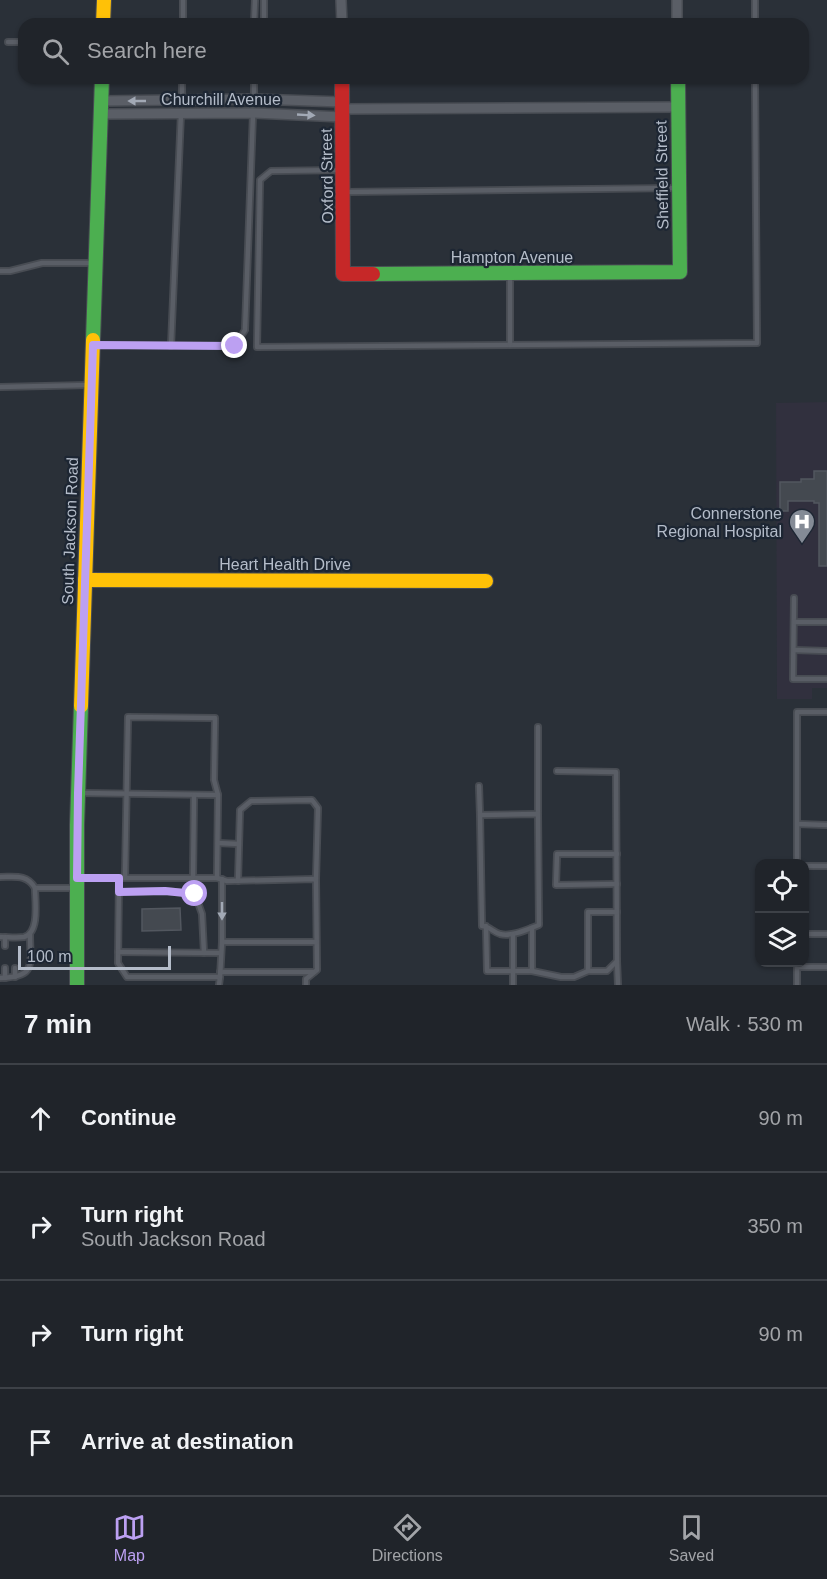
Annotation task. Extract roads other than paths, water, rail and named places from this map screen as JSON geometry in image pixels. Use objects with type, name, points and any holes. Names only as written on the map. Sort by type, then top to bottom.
[{"type":"street","points":[[103,18],[104,0]]},
{"type":"street","points":[[341,0],[342,18]]},
{"type":"street","points":[[677,0],[677,18]]},
{"type":"street","name":"South Jackson Road","points":[[77,985],[78,793],[102,84]]},
{"type":"street","name":"Oxford Street","points":[[342,84],[343,274]]},
{"type":"street","name":"Sheffield Street","points":[[678,84],[680,272]]},
{"type":"street","points":[[253,113],[254,99]]},
{"type":"street","name":"Churchill Avenue","points":[[101,108],[182,100],[254,99],[342,109]]},
{"type":"street","points":[[181,113],[182,100]]},
{"type":"street","name":"Churchill Avenue","points":[[101,108],[181,113],[253,113],[342,109],[678,107]]},
{"type":"street","name":"Hampton Avenue","points":[[343,274],[680,272]]},
{"type":"street","name":"Heart Health Drive","points":[[85,580],[486,581]]},
{"type":"lane","points":[[183,0],[183,18]]},
{"type":"lane","points":[[254,18],[255,0]]},
{"type":"lane","points":[[264,0],[264,18]]},
{"type":"lane","points":[[755,0],[755,18]]},
{"type":"lane","points":[[8,42],[18,42]]},
{"type":"lane","points":[[182,84],[182,100]]},
{"type":"lane","points":[[254,84],[254,99]]},
{"type":"lane","points":[[343,170],[271,171],[260,180],[256,347],[756,343],[755,84]]},
{"type":"lane","points":[[171,346],[181,113]]},
{"type":"lane","points":[[93,345],[235,346],[245,330],[253,113]]},
{"type":"lane","points":[[343,192],[678,188]]},
{"type":"lane","points":[[0,271],[10,271],[42,263],[95,263]]},
{"type":"lane","points":[[509,273],[510,345]]},
{"type":"lane","points":[[0,387],[91,385]]},
{"type":"lane","points":[[794,598],[793,679],[827,679]]},
{"type":"lane","points":[[794,622],[827,622]]},
{"type":"lane","points":[[794,650],[827,651]]},
{"type":"lane","points":[[797,859],[797,712],[827,712]]},
{"type":"lane","points":[[125,878],[128,717],[215,718],[214,780],[218,795],[222,942],[219,985]]},
{"type":"lane","points":[[479,786],[482,926],[500,934],[513,934],[539,925],[538,727]]},
{"type":"lane","points":[[557,771],[616,772],[618,985]]},
{"type":"lane","points":[[78,793],[218,795]]},
{"type":"lane","points":[[194,795],[194,878]]},
{"type":"lane","points":[[237,881],[240,810],[251,801],[312,800],[318,808],[317,970],[306,979],[306,985]]},
{"type":"lane","points":[[480,815],[538,814]]},
{"type":"lane","points":[[797,824],[827,825]]},
{"type":"lane","points":[[218,843],[239,844]]},
{"type":"lane","points":[[617,854],[557,854],[556,885],[617,884]]},
{"type":"lane","points":[[809,866],[827,866]]},
{"type":"lane","points":[[0,877],[24,876],[35,888],[35,928],[24,937],[2,937],[5,946]]},
{"type":"lane","points":[[119,878],[118,963],[127,974],[136,977],[193,977],[314,972]]},
{"type":"lane","points":[[35,888],[119,878],[194,878],[237,881],[316,879]]},
{"type":"lane","points":[[119,892],[165,891],[195,894],[202,914],[204,953]]},
{"type":"lane","points":[[588,971],[588,912],[617,912]]},
{"type":"lane","points":[[486,926],[487,971],[532,970],[561,977],[574,977],[588,971],[607,971],[617,961]]},
{"type":"lane","points":[[532,928],[532,970]]},
{"type":"lane","points":[[5,968],[2,978],[25,974],[30,966],[30,934]]},
{"type":"lane","points":[[513,934],[513,985]]},
{"type":"lane","points":[[809,934],[827,934]]},
{"type":"lane","points":[[15,937],[15,946]]},
{"type":"lane","points":[[222,942],[316,942]]},
{"type":"lane","points":[[118,952],[221,953]]},
{"type":"lane","points":[[127,952],[127,959]]},
{"type":"lane","points":[[136,952],[136,959]]},
{"type":"lane","points":[[147,952],[147,959]]},
{"type":"lane","points":[[160,952],[160,959]]},
{"type":"lane","points":[[171,952],[171,959]]},
{"type":"lane","points":[[183,952],[183,959]]},
{"type":"lane","points":[[193,959],[194,952]]},
{"type":"lane","points":[[809,965],[827,967]]},
{"type":"lane","points":[[797,967],[797,985]]},
{"type":"lane","points":[[15,968],[15,977]]},
{"type":"lane","points":[[136,970],[136,977]]},
{"type":"lane","points":[[147,970],[147,977]]},
{"type":"lane","points":[[161,970],[161,977]]},
{"type":"lane","points":[[171,970],[171,977]]},
{"type":"lane","points":[[183,970],[183,977]]},
{"type":"lane","points":[[193,970],[193,977]]},
{"type":"place","name":"Connerstone Regional Hospital","points":[[802,545]]}]
